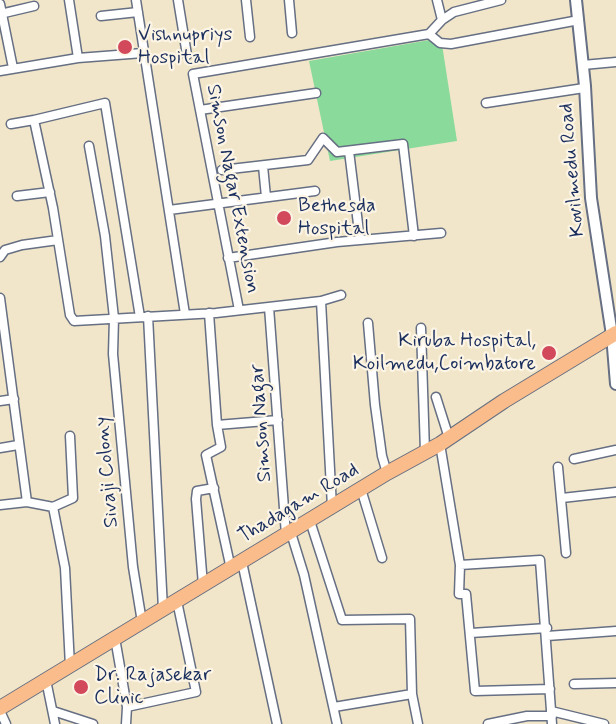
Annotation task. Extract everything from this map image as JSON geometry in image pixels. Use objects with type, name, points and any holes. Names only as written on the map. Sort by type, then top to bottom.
[{"type":"main road","name":"Thadagam Road","points":[[0,709],[387,473],[445,441],[504,401],[614,334]]},
{"type":"street","points":[[69,0],[78,58]]},
{"type":"street","points":[[136,0],[185,314]]},
{"type":"street","points":[[178,0],[187,55]]},
{"type":"street","points":[[246,0],[250,37]]},
{"type":"street","points":[[289,0],[292,33]]},
{"type":"street","points":[[438,0],[442,20]]},
{"type":"street","points":[[501,0],[454,12],[442,20],[429,34],[440,43],[451,44],[579,20]]},
{"type":"street","name":"Kovilmedu Road","points":[[576,0],[583,65],[591,198],[614,334],[616,384]]},
{"type":"street","points":[[0,4],[13,68]]},
{"type":"street","points":[[2,13],[34,6]]},
{"type":"street","points":[[101,16],[138,12]]},
{"type":"street","name":"Simson Nagar Extension","points":[[239,310],[193,74],[429,34]]},
{"type":"street","points":[[0,71],[78,58],[143,53]]},
{"type":"street","points":[[583,65],[616,62]]},
{"type":"street","points":[[486,103],[584,87]]},
{"type":"street","points":[[200,110],[316,93]]},
{"type":"street","points":[[11,124],[105,103],[144,316],[164,609]]},
{"type":"street","points":[[34,120],[50,192],[70,315],[74,321],[209,313],[321,301],[341,296]]},
{"type":"street","points":[[222,170],[308,160],[323,138],[337,152],[403,144],[414,236]]},
{"type":"street","name":"Sivaji Colony","points":[[89,146],[105,236],[114,318],[113,354],[132,556],[142,622]]},
{"type":"street","points":[[349,150],[360,240]]},
{"type":"street","points":[[263,165],[266,197]]},
{"type":"street","points":[[169,210],[315,191]]},
{"type":"street","points":[[17,196],[50,192]]},
{"type":"street","points":[[228,258],[360,240],[441,233]]},
{"type":"street","points":[[0,257],[5,250],[22,245],[58,240]]},
{"type":"street","points":[[0,298],[27,502]]},
{"type":"street","points":[[321,301],[332,507]]},
{"type":"street","name":"Simson Nagar","points":[[269,307],[288,534],[304,575],[338,724]]},
{"type":"street","points":[[209,313],[217,425],[221,447],[206,454],[213,488],[236,565],[277,724]]},
{"type":"street","points":[[368,323],[375,405],[382,456],[387,473]]},
{"type":"street","points":[[421,328],[425,452]]},
{"type":"street","points":[[436,397],[445,441],[460,565],[459,594],[466,594],[475,691],[550,689]]},
{"type":"street","points":[[0,401],[14,399]]},
{"type":"street","points":[[217,425],[278,420]]},
{"type":"street","points":[[0,505],[27,502],[53,507],[73,498],[70,436]]},
{"type":"street","points":[[0,448],[18,445]]},
{"type":"street","points":[[574,459],[616,450]]},
{"type":"street","points":[[558,467],[566,553]]},
{"type":"street","points":[[203,585],[196,499],[197,491],[213,488]]},
{"type":"street","points":[[361,489],[382,558]]},
{"type":"street","points":[[562,498],[616,492]]},
{"type":"street","points":[[53,507],[65,568],[70,666]]},
{"type":"street","points":[[310,521],[342,620],[410,619],[412,694],[418,724]]},
{"type":"street","points":[[460,565],[540,560],[552,717]]},
{"type":"street","points":[[127,707],[195,692],[177,601]]},
{"type":"street","points":[[471,633],[616,631]]},
{"type":"street","points":[[115,638],[127,707],[126,724]]},
{"type":"street","points":[[46,680],[55,724]]},
{"type":"street","points":[[574,684],[616,683]]},
{"type":"street","points":[[334,707],[412,694]]},
{"type":"street","points":[[0,709],[6,724]]},
{"type":"street","points":[[53,711],[93,724]]},
{"type":"street","points":[[488,724],[526,716],[604,724]]},
{"type":"green space","points":[[441,38],[457,141],[330,161],[309,61]]},
{"type":"place","name":"Vishnupriys Hospital","points":[[125,47]]},
{"type":"place","name":"Bethesda Hospital","points":[[284,218]]},
{"type":"place","name":"Kiruba Hospital, Koilmedu,Coimbatore","points":[[549,353]]},
{"type":"place","name":"Dr. Rajasekar Clinic","points":[[81,687]]}]
